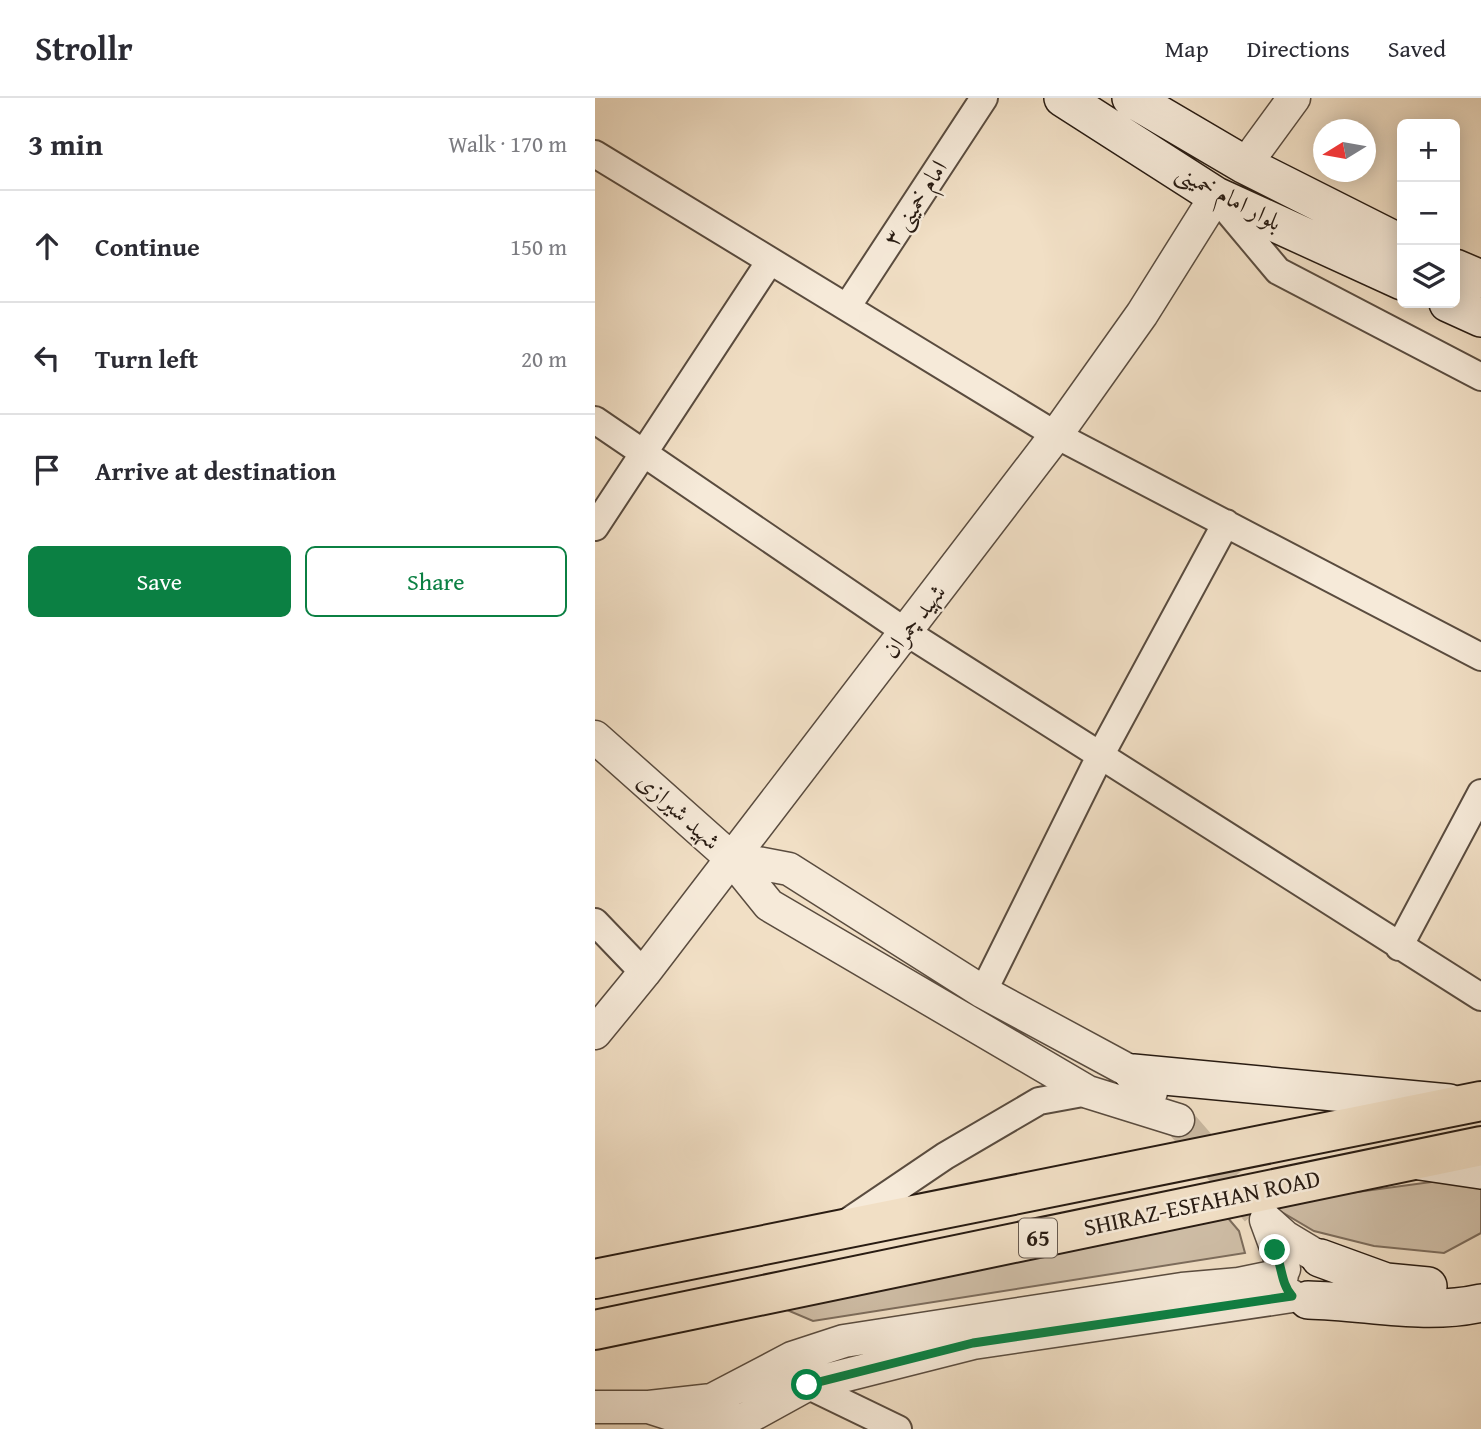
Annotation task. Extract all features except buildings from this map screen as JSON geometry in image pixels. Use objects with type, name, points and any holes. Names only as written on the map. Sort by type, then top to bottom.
[{"type":"highway","name":"SHIRAZ-ESFAHAN ROAD","points":[[595,1279],[1474,1103]]},
{"type":"highway","name":"SHIRAZ-ESFAHAN ROAD","points":[[595,1330],[1481,1146]]},
{"type":"main road","name":"بلوار امام خمینی","points":[[1063,98],[1216,196],[1397,279]]},
{"type":"main road","name":"بلوار امام خمینی","points":[[1131,98],[1245,165],[1397,241]]},
{"type":"main road","points":[[1460,270],[1481,279]]},
{"type":"main road","points":[[1459,308],[1481,318]]},
{"type":"main road","points":[[1133,1073],[1474,1103]]},
{"type":"main road","points":[[1412,1160],[1481,1170]]},
{"type":"main road","points":[[1320,1258],[1386,1282],[1438,1286],[1481,1279]]},
{"type":"main road","points":[[1291,1285],[1348,1301],[1398,1308],[1456,1309],[1481,1303]]},
{"type":"street","points":[[1245,165],[1294,98]]},
{"type":"street","name":"امام خمینی ۳","points":[[847,307],[984,99]]},
{"type":"street","points":[[595,154],[1056,435],[1481,657]]},
{"type":"street","points":[[1216,196],[1278,271],[1481,377]]},
{"type":"street","name":"شهید چمران","points":[[595,1033],[644,973],[1056,435],[1142,314],[1216,196]]},
{"type":"street","points":[[595,527],[770,261]]},
{"type":"street","points":[[595,420],[906,632],[1481,997]]},
{"type":"street","points":[[983,992],[1100,756],[1226,523]]},
{"type":"street","name":"شهید شیرازی","points":[[595,737],[731,858],[769,905],[1088,1092],[1178,1120],[1133,1073]]},
{"type":"street","points":[[1399,947],[1481,793]]},
{"type":"street","points":[[731,858],[789,869],[983,992],[1133,1073]]},
{"type":"street","points":[[595,922],[644,973]]},
{"type":"street","points":[[834,1231],[945,1156],[1039,1101],[1088,1092]]},
{"type":"street","points":[[595,1407],[649,1407],[712,1400],[792,1358],[844,1341],[1169,1291],[1239,1284],[1291,1285],[1322,1293],[1329,1279],[1328,1271],[1320,1258],[1285,1237],[1266,1220],[1291,1285]]},
{"type":"street","points":[[649,1407],[713,1428],[745,1419],[807,1385],[973,1343],[1291,1285]]},
{"type":"street","points":[[807,1385],[898,1429]]},
{"type":"street","points":[[649,1407],[675,1429]]},
{"type":"shaded area","points":[[1446,1180],[1481,1188],[1481,1233],[1444,1253],[1374,1246],[1314,1231],[1268,1204]]},
{"type":"shaded area","points":[[1222,1211],[1239,1231],[1245,1253],[813,1321],[787,1310]]},
{"type":"tunnel","points":[[1178,1120],[1257,1211]]},
{"type":"route","points":[[807,1385],[973,1343],[1292,1296],[1283,1282],[1284,1269],[1275,1250]]}]
